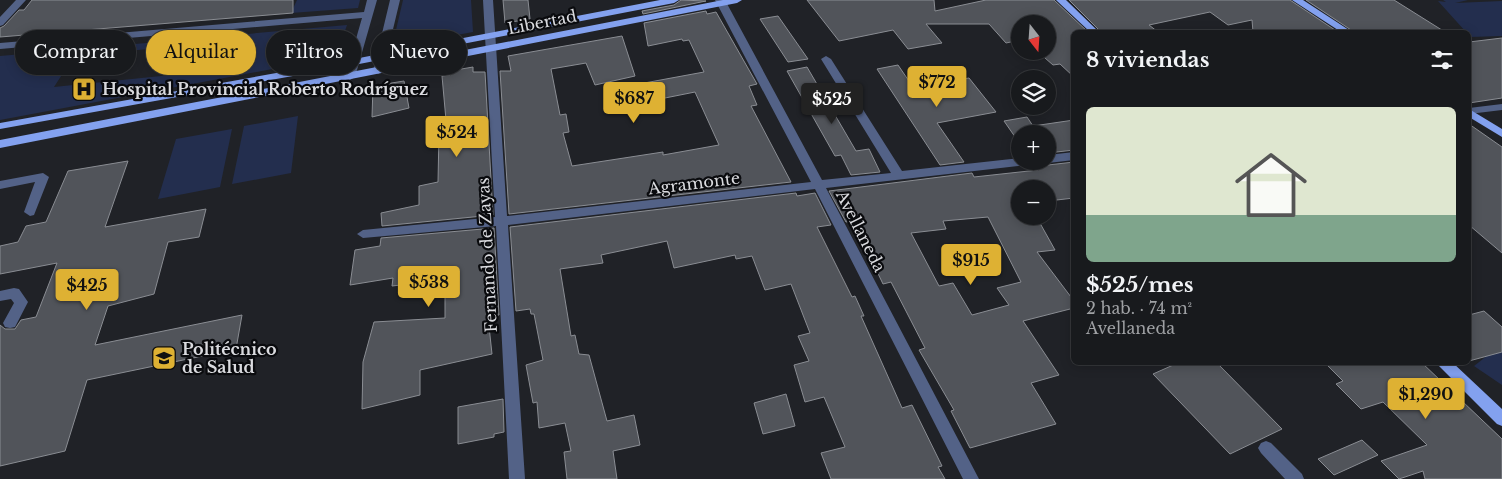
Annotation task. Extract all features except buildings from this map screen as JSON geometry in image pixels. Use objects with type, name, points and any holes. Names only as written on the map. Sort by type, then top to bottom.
[{"type":"main road","name":"Libertad","points":[[467,48],[674,0]]},
{"type":"main road","name":"Libertad","points":[[467,45],[737,0]]},
{"type":"main road","points":[[1060,0],[1093,30]]},
{"type":"main road","points":[[1297,0],[1344,30]]},
{"type":"main road","name":"Libertad","points":[[0,144],[371,72]]},
{"type":"main road","name":"Libertad","points":[[0,126],[282,75]]},
{"type":"main road","points":[[1471,113],[1502,134]]},
{"type":"main road","points":[[1445,365],[1502,419]]},
{"type":"street","points":[[0,23],[21,0]]},
{"type":"street","points":[[361,38],[372,0]]},
{"type":"street","points":[[388,30],[395,0]]},
{"type":"street","name":"Fernando de Zayas","points":[[488,0],[517,479]]},
{"type":"street","name":"Avellaneda","points":[[721,2],[819,185],[971,479]]},
{"type":"street","points":[[0,46],[368,15]]},
{"type":"street","points":[[826,59],[899,176]]},
{"type":"street","points":[[1471,112],[1502,107]]},
{"type":"street","points":[[1056,158],[1071,156]]},
{"type":"street","name":"Agramonte","points":[[363,234],[502,221],[1011,163]]},
{"type":"street","points":[[0,186],[43,177],[30,212]]},
{"type":"street","points":[[0,296],[14,293],[21,302],[10,322]]},
{"type":"street","points":[[1266,448],[1296,479]]},
{"type":"shaded area","points":[[297,0],[360,0],[358,8],[291,13]]},
{"type":"shaded area","points":[[403,0],[471,0],[473,32],[467,33],[467,30],[396,30]]},
{"type":"shaded area","points":[[1443,0],[1468,0],[1455,3],[1502,1],[1502,36],[1471,37],[1471,30],[1464,30],[1438,1],[1446,2]]},
{"type":"shaded area","points":[[347,25],[345,30],[291,30]]},
{"type":"shaded area","points":[[266,32],[266,70],[256,72],[256,33]]},
{"type":"shaded area","points":[[146,43],[146,49],[136,50],[136,44]]},
{"type":"shaded area","points":[[15,55],[15,75],[62,75],[54,87],[171,75],[240,75],[0,120],[0,56]]},
{"type":"shaded area","points":[[298,116],[291,173],[232,184],[244,126]]},
{"type":"shaded area","points":[[232,129],[220,187],[158,199],[176,139]]},
{"type":"shaded area","points":[[1502,344],[1502,385],[1474,366]]},
{"type":"place","name":"Hospital Provincial Roberto Rodríguez","points":[[84,89]]},
{"type":"place","name":"Politécnico de Salud","points":[[164,358]]}]
